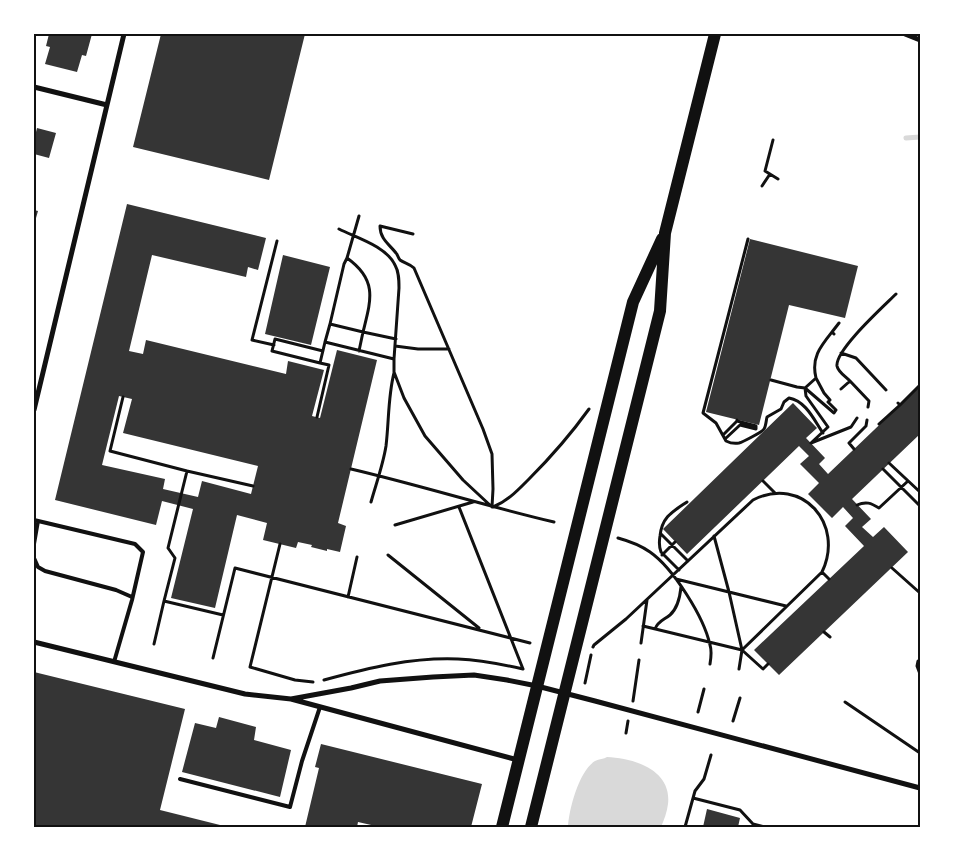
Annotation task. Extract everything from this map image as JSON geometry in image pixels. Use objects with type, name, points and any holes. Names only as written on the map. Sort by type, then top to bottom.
[{"type":"main road","points":[[531,827],[660,311],[665,233],[714,34]]},
{"type":"main road","points":[[502,827],[633,302],[665,233]]},
{"type":"street","points":[[34,410],[124,34]]},
{"type":"street","points":[[905,34],[920,40]]},
{"type":"street","points":[[34,87],[107,105]]},
{"type":"street","points":[[34,380],[40,382]]},
{"type":"street","points":[[34,642],[245,694],[291,699],[518,760]]},
{"type":"street","points":[[291,699],[380,681],[474,675],[537,686],[920,788]]},
{"type":"lane","points":[[34,544],[36,521],[134,544],[143,552],[114,662]]},
{"type":"lane","points":[[34,558],[38,567],[45,571],[116,590],[132,597]]},
{"type":"lane","points":[[180,778],[290,807],[302,761],[320,707]]},
{"type":"path","points":[[772,140],[765,170],[778,179]]},
{"type":"path","points":[[762,186],[770,174]]},
{"type":"path","points":[[320,363],[344,264],[359,216]]},
{"type":"path","points":[[413,234],[380,226],[382,237],[386,243],[400,260],[414,268],[472,402],[492,454],[492,507]]},
{"type":"path","points":[[339,229],[371,243],[384,252],[395,264],[399,278],[394,372],[390,388],[385,448],[371,502]]},
{"type":"path","points":[[748,239],[703,413],[716,423],[724,439],[738,443],[751,436],[760,434],[765,428],[767,417],[781,409],[784,402],[789,398],[805,406],[823,433]]},
{"type":"path","points":[[274,345],[252,340],[277,241]]},
{"type":"path","points":[[347,258],[362,271],[368,284],[370,300],[359,351]]},
{"type":"path","points":[[868,407],[869,402],[838,370],[837,363],[841,353],[851,340],[896,294]]},
{"type":"path","points":[[771,380],[805,388],[834,413],[836,410],[828,402],[830,400],[816,378],[814,369],[818,353],[839,323]]},
{"type":"path","points":[[330,324],[396,339]]},
{"type":"path","points":[[316,417],[329,365],[272,351],[275,339],[323,351]]},
{"type":"path","points":[[325,342],[394,359]]},
{"type":"path","points":[[395,346],[418,349],[449,349]]},
{"type":"path","points":[[841,353],[856,358],[886,390]]},
{"type":"path","points":[[394,372],[404,398],[425,436],[463,480],[492,507]]},
{"type":"path","points":[[805,388],[816,378]]},
{"type":"path","points":[[841,389],[850,382]]},
{"type":"path","points":[[879,424],[920,385]]},
{"type":"path","points":[[805,388],[806,396],[828,428],[812,444],[851,428],[857,418]]},
{"type":"path","points":[[123,397],[110,451],[253,486]]},
{"type":"path","points":[[492,507],[508,500],[551,457],[589,409]]},
{"type":"path","points":[[723,435],[737,420],[756,426],[756,429],[740,425],[724,439]]},
{"type":"path","points":[[854,449],[849,443],[866,426],[867,420]]},
{"type":"path","points":[[889,463],[920,492]]},
{"type":"path","points":[[351,469],[554,522]]},
{"type":"path","points":[[883,469],[920,506]]},
{"type":"path","points":[[154,644],[174,558],[168,548],[187,470]]},
{"type":"path","points":[[762,481],[775,493]]},
{"type":"path","points":[[857,505],[870,503],[879,508],[908,481]]},
{"type":"path","points":[[584,683],[594,645],[674,577],[688,561],[753,500],[763,495],[775,493],[794,495],[803,499],[816,510],[825,523],[828,530],[828,552],[825,565],[822,572],[742,650]]},
{"type":"path","points":[[395,525],[474,502]]},
{"type":"path","points":[[679,570],[662,555],[659,549],[660,533],[662,524],[667,516],[687,502]]},
{"type":"path","points":[[816,510],[820,506]]},
{"type":"path","points":[[459,507],[523,669]]},
{"type":"path","points":[[660,533],[674,543],[688,561]]},
{"type":"path","points":[[611,536],[632,542],[650,551],[674,577],[698,615],[710,642],[710,664]]},
{"type":"path","points":[[714,536],[742,650],[739,669]]},
{"type":"path","points":[[662,555],[674,543]]},
{"type":"path","points":[[250,667],[280,544]]},
{"type":"path","points":[[388,555],[481,630]]},
{"type":"path","points":[[348,596],[357,557]]},
{"type":"path","points":[[213,658],[235,568],[530,643]]},
{"type":"path","points":[[892,568],[920,593]]},
{"type":"path","points":[[822,572],[829,579]]},
{"type":"path","points":[[674,577],[786,606]]},
{"type":"path","points":[[655,629],[660,622],[675,610],[680,598],[681,587]]},
{"type":"path","points":[[641,643],[647,600]]},
{"type":"path","points":[[164,601],[223,615]]},
{"type":"path","points":[[643,626],[742,650],[763,669],[768,664]]},
{"type":"path","points":[[824,632],[830,637]]},
{"type":"path","points":[[626,733],[639,660]]},
{"type":"path","points":[[920,660],[917,666],[920,674]]},
{"type":"path","points":[[698,712],[704,689]]},
{"type":"path","points":[[733,721],[740,698]]},
{"type":"path","points":[[845,702],[920,753]]},
{"type":"path","points":[[920,726],[920,735]]},
{"type":"path","points":[[684,827],[695,791],[704,779],[711,754]]},
{"type":"path","points":[[693,798],[740,810],[752,826],[765,827]]},
{"type":"shaded area","points":[[607,757],[639,763],[658,774],[668,792],[668,804],[661,827],[568,827],[570,811],[584,773],[595,761]]},
{"type":"building","points":[[49,34],[92,34],[86,56],[82,55],[77,72],[45,64],[50,47],[46,46]]},
{"type":"building","points":[[161,34],[305,34],[269,180],[133,147]]},
{"type":"building","points":[[37,128],[56,133],[49,158],[34,154],[34,140]]},
{"type":"building","points":[[127,204],[266,238],[258,270],[248,267],[246,277],[152,255],[129,351],[143,354],[146,340],[286,374],[288,361],[324,370],[312,416],[320,418],[337,350],[377,360],[338,523],[346,526],[340,552],[327,549],[327,551],[298,542],[296,548],[263,540],[267,523],[237,515],[215,608],[171,598],[193,509],[162,501],[156,525],[55,500]],"holes":[[[119,396],[132,399],[123,433],[258,466],[251,494],[202,481],[198,497],[163,489],[165,479],[102,465]]]},
{"type":"building","points":[[34,210],[38,211],[34,225]]},
{"type":"building","points":[[750,239],[858,266],[845,318],[789,305],[759,425],[706,412]]},
{"type":"building","points":[[283,255],[330,267],[311,345],[265,334]]},
{"type":"building","points":[[920,386],[920,434],[852,499],[871,519],[862,527],[873,537],[884,527],[908,552],[779,675],[754,650],[864,546],[845,526],[853,518],[843,507],[832,518],[808,494],[819,483],[800,464],[809,456],[799,446],[687,554],[663,529],[793,403],[817,428],[806,438],[825,458],[819,464],[828,474]]},
{"type":"building","points":[[34,672],[185,709],[160,810],[228,827],[34,827]]},
{"type":"building","points":[[219,717],[256,727],[254,740],[291,750],[280,797],[182,772],[195,723],[216,728]]},
{"type":"building","points":[[321,744],[482,784],[471,827],[380,827],[358,822],[357,827],[305,827],[319,768],[315,767]]},
{"type":"building","points":[[707,809],[740,818],[738,827],[703,827]]},
{"type":"waterway","points":[[906,138],[920,137]]}]
